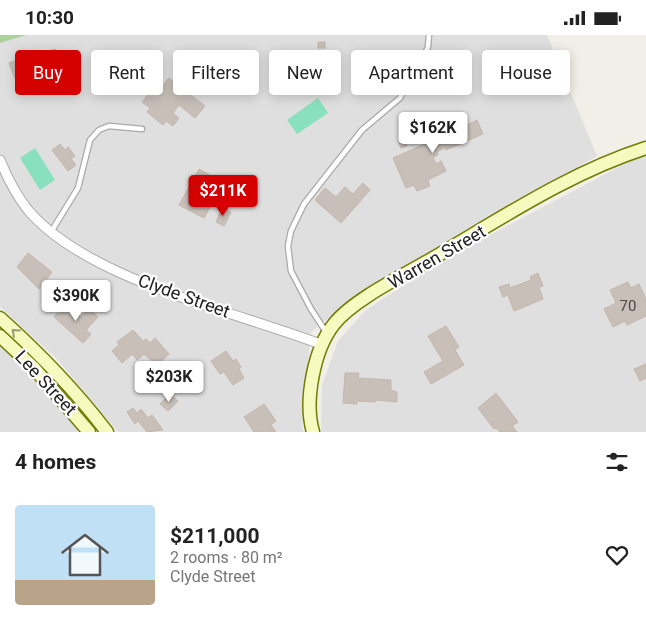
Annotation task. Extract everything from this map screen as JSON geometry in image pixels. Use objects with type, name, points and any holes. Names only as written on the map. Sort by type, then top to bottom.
[{"type":"street","name":"Warren Street","points":[[313,432],[309,407],[311,382],[325,339],[345,313],[397,279],[582,173],[646,148]]},
{"type":"street","name":"Clyde Street","points":[[0,160],[8,179],[28,210],[51,232],[86,255],[132,277],[178,295],[325,339]]},
{"type":"street","name":"Lee Street","points":[[0,318],[72,388],[107,432]]},
{"type":"street","name":"Lee Street","points":[[0,336],[33,367],[90,432]]},
{"type":"lane","points":[[325,339],[293,277],[288,252],[291,231],[304,204],[362,130],[400,98],[413,71],[422,60],[428,47],[429,35]]},
{"type":"lane","points":[[51,232],[78,188],[90,140],[99,130],[109,126],[142,129]]},
{"type":"shaded area","points":[[27,35],[547,35],[553,50],[482,50],[482,95],[570,95],[570,91],[597,156],[490,215],[352,299],[311,332],[302,427],[304,432],[118,432],[57,359],[0,307],[0,43]]},
{"type":"shaded area","points":[[646,156],[646,432],[321,432],[322,385],[338,341],[366,310],[439,262],[628,162]]},
{"type":"shaded area","points":[[0,341],[5,345],[84,432],[0,432]]},
{"type":"green space","points":[[0,35],[27,35],[0,43]]},
{"type":"green space","points":[[318,98],[328,113],[297,134],[287,120]]},
{"type":"green space","points":[[35,148],[55,180],[40,190],[20,158]]},
{"type":"building","points":[[318,42],[325,42],[325,48],[318,48]]},
{"type":"building","points":[[15,61],[15,78],[9,63]]},
{"type":"building","points":[[169,78],[173,81],[173,95],[191,95],[205,106],[195,118],[179,105],[173,113],[179,118],[173,126],[166,121],[163,125],[147,112],[150,108],[142,102],[148,95],[163,95],[163,85]]},
{"type":"building","points":[[455,120],[459,129],[477,120],[483,134],[437,152],[438,155],[433,157],[436,164],[441,161],[446,171],[428,180],[430,186],[417,191],[414,185],[406,188],[393,158],[436,139],[432,130]]},
{"type":"building","points":[[405,141],[407,146],[401,148],[399,143]]},
{"type":"building","points":[[60,144],[65,150],[68,147],[75,156],[71,159],[76,165],[68,171],[52,150]]},
{"type":"building","points":[[199,169],[231,187],[229,190],[235,194],[228,207],[217,201],[214,207],[211,205],[204,218],[179,205]]},
{"type":"building","points":[[363,183],[370,190],[341,223],[315,200],[325,188],[336,197],[345,187],[353,194]]},
{"type":"building","points":[[222,208],[231,212],[224,226],[216,222]]},
{"type":"building","points":[[28,253],[52,272],[39,289],[17,267]]},
{"type":"building","points":[[538,273],[543,286],[539,287],[543,299],[514,311],[508,295],[503,297],[499,287],[509,284],[510,288],[531,280],[530,277]]},
{"type":"building","points":[[628,282],[631,288],[639,284],[646,299],[646,316],[627,325],[625,321],[613,327],[604,309],[616,303],[610,290]]},
{"type":"building","points":[[66,303],[81,317],[89,308],[98,317],[86,330],[91,334],[83,343],[54,317]]},
{"type":"building","points":[[446,326],[459,347],[455,350],[464,365],[431,384],[424,372],[443,361],[428,336]]},
{"type":"building","points":[[133,330],[143,341],[146,339],[150,343],[155,338],[169,354],[157,365],[144,354],[137,360],[132,354],[122,363],[112,351],[119,345],[117,342]]},
{"type":"building","points":[[226,351],[233,361],[236,359],[241,367],[239,369],[244,378],[233,385],[224,372],[220,374],[211,361]]},
{"type":"building","points":[[646,364],[646,378],[640,381],[634,369]]},
{"type":"building","points":[[345,373],[359,373],[358,378],[391,380],[391,390],[397,392],[397,402],[376,400],[375,402],[357,401],[357,404],[343,403]]},
{"type":"building","points":[[496,393],[518,422],[512,426],[517,432],[500,432],[496,428],[494,429],[478,408]]},
{"type":"building","points":[[170,394],[178,401],[168,411],[160,404]]},
{"type":"building","points":[[264,404],[276,421],[271,425],[276,432],[254,432],[244,417]]},
{"type":"building","points":[[133,408],[137,413],[141,409],[148,418],[152,415],[163,430],[147,432],[138,421],[135,424],[127,412]]}]
